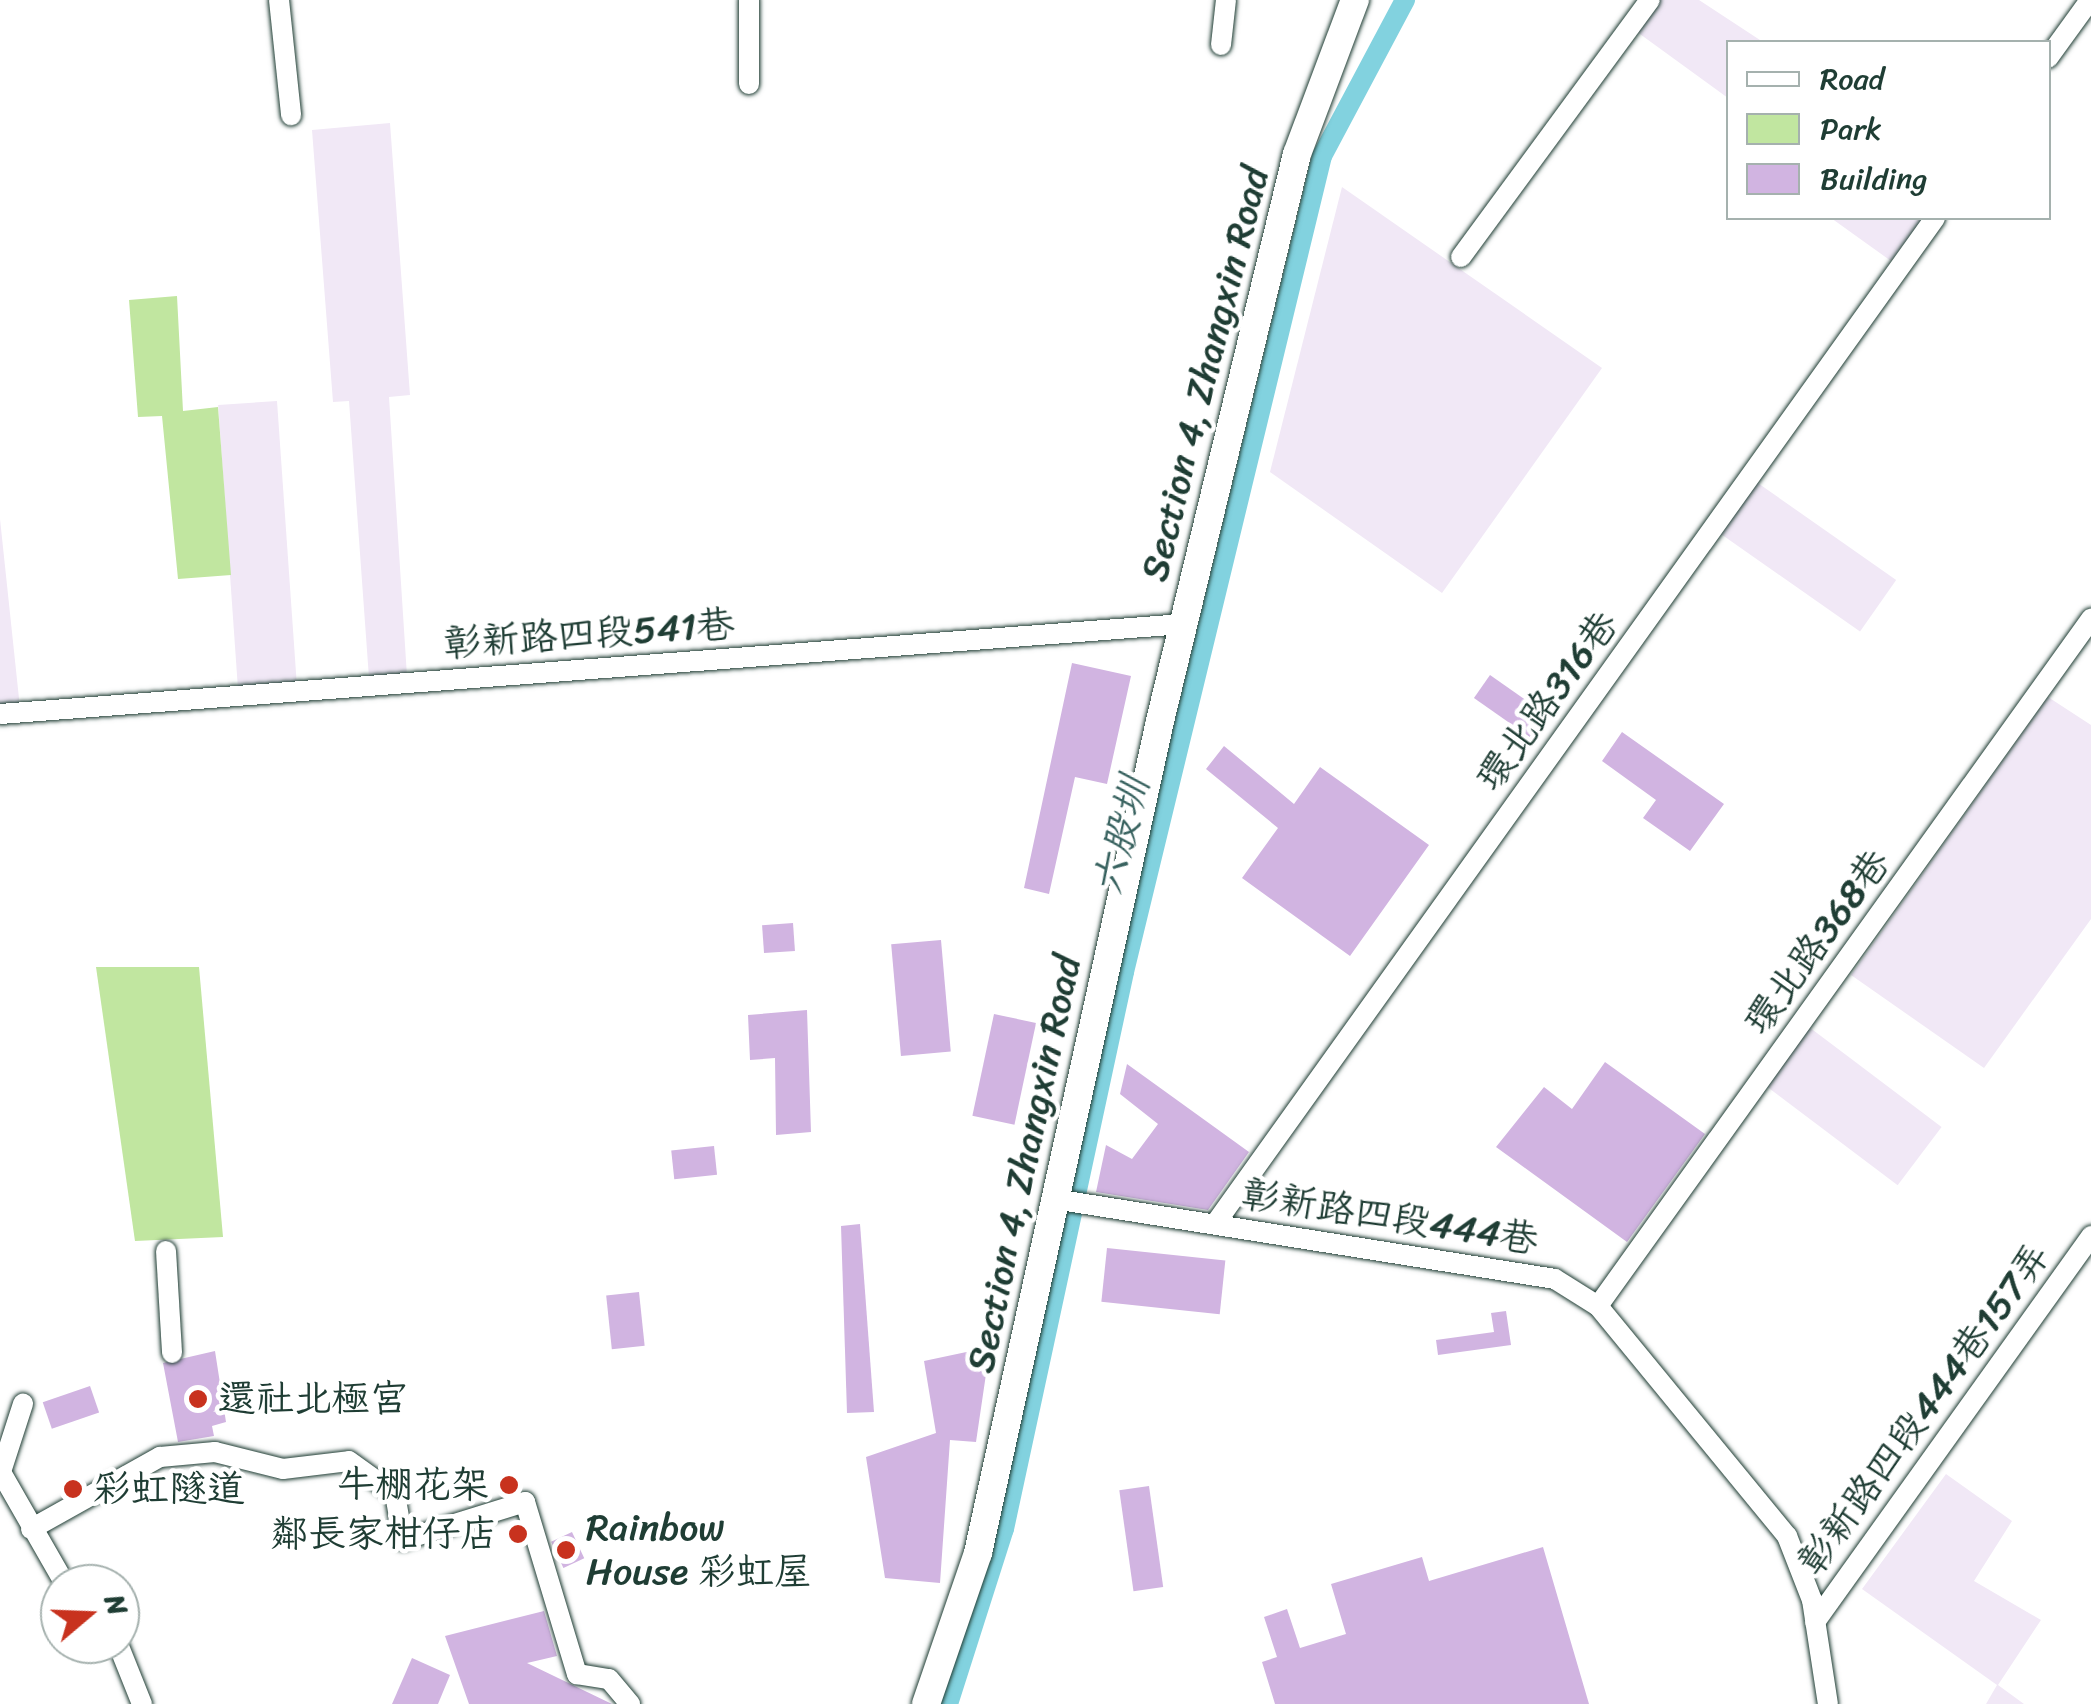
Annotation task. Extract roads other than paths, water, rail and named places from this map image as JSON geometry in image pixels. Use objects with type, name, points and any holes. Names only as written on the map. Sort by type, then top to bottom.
[{"type":"street","points":[[279,0],[291,115]]},
{"type":"street","points":[[748,0],[749,84]]},
{"type":"street","points":[[1221,45],[1226,0]]},
{"type":"street","name":"Section 4, Zhangxin Road","points":[[926,1704],[978,1553],[1183,624],[1297,154],[1355,0]]},
{"type":"street","points":[[1461,257],[1650,0]]},
{"type":"street","points":[[2051,54],[2090,0]]},
{"type":"street","name":"環北路316巷","points":[[1214,1224],[1934,220]]},
{"type":"street","name":"環北路368巷","points":[[1598,1306],[2091,619]]},
{"type":"street","name":"彰新路四段541巷","points":[[0,714],[1183,624]]},
{"type":"street","name":"彰新路四段444巷","points":[[1054,1200],[1554,1279],[1598,1306],[1786,1536],[1815,1622],[1828,1704]]},
{"type":"street","name":"彰新路四段444巷157弄","points":[[1815,1622],[2091,1236]]},
{"type":"street","points":[[166,1251],[172,1354]]},
{"type":"street","points":[[23,1404],[1,1475],[53,1564]]},
{"type":"street","points":[[31,1530],[160,1457],[215,1452],[282,1469],[349,1461],[395,1494],[402,1540],[525,1502],[577,1674],[609,1679],[630,1704]]},
{"type":"street","points":[[126,1664],[142,1704]]},
{"type":"waterway","name":"六股圳","points":[[948,1704],[1004,1529],[1124,972],[1322,156],[1405,0]]},
{"type":"place","name":"還社北極宮","points":[[198,1399]]},
{"type":"place","name":"牛棚花架","points":[[509,1485]]},
{"type":"place","name":"彩虹隧道","points":[[73,1489]]},
{"type":"place","name":"鄰長家柑仔店","points":[[518,1534]]},
{"type":"place","name":"Rainbow House 彩虹屋","points":[[566,1550]]}]
